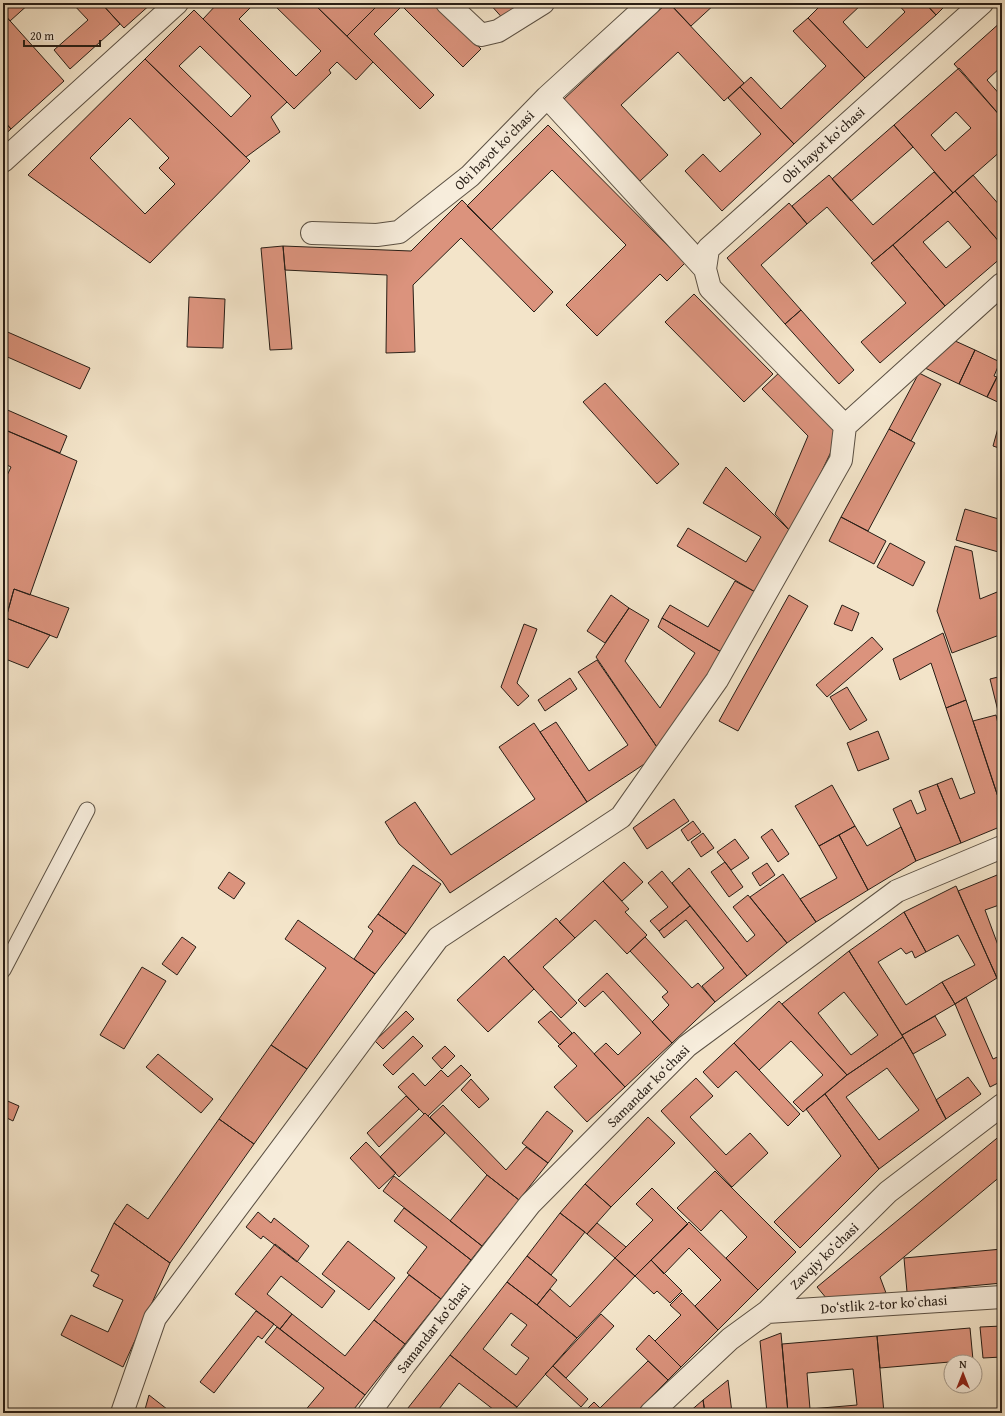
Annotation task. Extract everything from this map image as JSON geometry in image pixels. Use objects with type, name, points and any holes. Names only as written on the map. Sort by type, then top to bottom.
[{"type":"street","points":[[3,161],[178,3]]},
{"type":"street","points":[[447,3],[481,35],[498,31],[543,3]]},
{"type":"street","name":"Obi hayot koʻchasi","points":[[312,233],[377,235],[400,232],[470,176],[547,97],[650,3]]},
{"type":"street","name":"Obi hayot koʻchasi","points":[[845,426],[710,288],[705,269],[708,249],[982,3]]},
{"type":"street","points":[[547,97],[705,269]]},
{"type":"street","points":[[122,1413],[155,1318],[438,938],[621,817],[717,680],[841,460],[845,426],[1002,284]]},
{"type":"street","name":"Samandar ko‘chasi","points":[[369,1413],[405,1364],[530,1204],[687,1046],[897,891],[1002,847]]},
{"type":"street","name":"Zavqiy koʻchasi","points":[[651,1413],[730,1339],[767,1312],[888,1192],[1002,1105]]},
{"type":"street","name":"Doʻstlik 2-tor koʻchasi","points":[[767,1312],[1002,1297]]},
{"type":"lane","points":[[3,970],[87,810]]},
{"type":"building","points":[[7,3],[30,3],[10,21],[3,13],[3,7]]},
{"type":"building","points":[[72,3],[101,3],[120,24],[70,69],[54,50],[88,20]]},
{"type":"building","points":[[101,3],[152,3],[124,28]]},
{"type":"building","points":[[218,3],[255,3],[239,19],[296,76],[321,51],[272,3],[313,3],[373,62],[356,80],[337,62],[329,70],[331,73],[294,109],[203,19]]},
{"type":"building","points":[[313,3],[380,3],[347,36]]},
{"type":"building","points":[[380,3],[434,3],[481,49],[463,67],[402,6],[374,34],[434,95],[420,109],[347,36]]},
{"type":"building","points":[[489,3],[525,3],[506,22]]},
{"type":"building","points":[[667,3],[669,3],[744,83],[724,101],[678,52],[621,105],[668,155],[640,181],[564,99]]},
{"type":"building","points":[[678,3],[716,3],[691,26],[673,7]]},
{"type":"building","points":[[823,3],[863,3],[843,22],[867,48],[905,12],[897,3],[925,3],[936,15],[865,78],[808,18]]},
{"type":"building","points":[[925,3],[948,3],[936,15]]},
{"type":"building","points":[[194,10],[287,102],[271,117],[280,132],[246,157],[145,59]],"holes":[[[200,46],[251,96],[231,117],[179,66]]]},
{"type":"building","points":[[3,13],[64,81],[11,129],[3,120],[3,57],[7,53],[3,48]]},
{"type":"building","points":[[808,18],[865,78],[794,144],[740,87],[751,77],[781,109],[826,66],[793,31]]},
{"type":"building","points":[[1002,21],[1002,66],[987,80],[1002,97],[1002,118],[954,64]]},
{"type":"building","points":[[145,59],[250,161],[150,263],[28,175]],"holes":[[[130,118],[169,158],[159,168],[175,184],[145,214],[90,158]]]},
{"type":"building","points":[[959,68],[1002,118],[1002,150],[953,193],[894,125]],"holes":[[[956,112],[971,128],[945,151],[931,135]]]},
{"type":"building","points":[[740,87],[794,144],[722,211],[685,171],[703,154],[720,172],[761,134],[728,98]]},
{"type":"building","points":[[3,120],[11,129],[3,136]]},
{"type":"building","points":[[548,125],[685,263],[667,281],[660,274],[597,336],[566,305],[626,245],[552,170],[491,230],[467,206]]},
{"type":"building","points":[[894,125],[913,147],[851,201],[832,179]]},
{"type":"building","points":[[934,172],[953,193],[874,261],[827,207],[807,224],[792,206],[829,175],[873,225]]},
{"type":"building","points":[[973,175],[1002,208],[1002,245],[955,191]]},
{"type":"building","points":[[955,191],[1002,245],[1002,257],[945,306],[893,245]],"holes":[[[948,221],[971,247],[946,268],[923,242]]]},
{"type":"building","points":[[462,200],[553,292],[534,312],[461,238],[413,285],[415,352],[386,353],[387,275],[285,270],[283,246],[411,251]]},
{"type":"building","points":[[789,203],[807,224],[761,265],[801,310],[785,324],[727,258]]},
{"type":"building","points":[[893,245],[945,306],[880,363],[861,342],[906,303],[871,263]]},
{"type":"building","points":[[283,246],[292,349],[270,350],[261,248]]},
{"type":"building","points":[[694,294],[773,374],[744,402],[665,322]]},
{"type":"building","points":[[189,297],[225,299],[223,348],[187,347]]},
{"type":"building","points":[[801,310],[854,370],[839,384],[785,324]]},
{"type":"building","points":[[3,330],[90,368],[80,389],[3,355]]},
{"type":"building","points":[[953,340],[975,350],[959,384],[925,368]]},
{"type":"building","points":[[975,350],[1000,362],[994,376],[997,377],[987,397],[959,384]]},
{"type":"building","points":[[782,370],[841,431],[792,533],[775,514],[808,436],[762,389]]},
{"type":"building","points":[[919,373],[941,384],[911,441],[889,429]]},
{"type":"building","points":[[997,377],[1002,380],[1002,404],[987,397]]},
{"type":"building","points":[[605,383],[679,464],[657,484],[583,402]]},
{"type":"building","points":[[3,408],[67,436],[60,453],[3,429]]},
{"type":"building","points":[[998,428],[1002,430],[1002,449],[993,446]]},
{"type":"building","points":[[3,429],[77,461],[30,595],[14,589],[6,618],[3,617],[3,484],[11,467],[3,463]]},
{"type":"building","points":[[889,429],[915,443],[868,531],[841,517]]},
{"type":"building","points":[[726,467],[792,533],[757,593],[677,546],[688,528],[746,562],[761,537],[703,503]]},
{"type":"building","points":[[965,509],[1002,520],[1002,553],[956,540]]},
{"type":"building","points":[[841,517],[886,541],[874,564],[829,541]]},
{"type":"building","points":[[890,543],[925,562],[913,586],[877,567]]},
{"type":"building","points":[[955,546],[972,551],[980,599],[1002,590],[1002,634],[952,653],[937,611]]},
{"type":"building","points":[[735,581],[757,593],[723,653],[662,618],[670,605],[708,627]]},
{"type":"building","points":[[14,589],[69,608],[57,638],[6,618]]},
{"type":"building","points":[[611,595],[629,608],[605,643],[587,631]]},
{"type":"building","points":[[789,595],[808,606],[738,731],[719,721]]},
{"type":"building","points":[[842,605],[859,613],[852,631],[834,624]]},
{"type":"building","points":[[629,608],[649,620],[625,661],[660,708],[695,653],[658,627],[662,618],[723,653],[661,753],[596,657]]},
{"type":"building","points":[[3,617],[50,635],[28,668],[3,658]]},
{"type":"building","points":[[524,624],[537,629],[517,683],[529,696],[518,706],[501,687]]},
{"type":"building","points":[[943,633],[966,700],[946,708],[931,663],[900,680],[893,659]]},
{"type":"building","points":[[872,637],[883,649],[827,697],[816,685]]},
{"type":"building","points":[[597,660],[661,753],[587,802],[540,732],[556,722],[589,771],[628,745],[578,672]]},
{"type":"building","points":[[1002,676],[1002,714],[999,715],[990,679]]},
{"type":"building","points":[[570,678],[577,689],[545,711],[538,700]]},
{"type":"building","points":[[847,687],[867,720],[850,730],[830,697]]},
{"type":"building","points":[[966,700],[1002,809],[1002,826],[961,843],[937,784],[952,778],[960,799],[975,793],[946,708]]},
{"type":"building","points":[[996,715],[1002,741],[1002,809],[973,721]]},
{"type":"building","points":[[534,723],[587,802],[450,893],[442,881],[399,844],[385,822],[415,802],[451,855],[535,799],[499,747]]},
{"type":"building","points":[[878,731],[889,759],[858,771],[847,743]]},
{"type":"building","points":[[937,784],[961,843],[916,861],[893,809],[911,800],[917,814],[926,810],[919,791]]},
{"type":"building","points":[[832,785],[855,826],[819,846],[795,806]]},
{"type":"building","points":[[674,799],[689,821],[647,849],[633,828]]},
{"type":"building","points":[[693,821],[701,832],[688,841],[681,830]]},
{"type":"building","points":[[855,826],[867,846],[901,827],[916,861],[868,890],[839,835]]},
{"type":"building","points":[[772,829],[789,854],[778,862],[761,837]]},
{"type":"building","points":[[703,833],[714,848],[701,857],[691,842]]},
{"type":"building","points":[[839,835],[868,890],[816,922],[800,899],[837,878],[819,846]]},
{"type":"building","points":[[735,839],[749,858],[731,870],[717,852]]},
{"type":"building","points":[[624,862],[643,882],[622,901],[603,881]]},
{"type":"building","points":[[725,862],[743,887],[729,897],[711,872]]},
{"type":"building","points":[[767,863],[775,875],[760,886],[752,873]]},
{"type":"building","points":[[413,865],[441,884],[406,934],[378,914]]},
{"type":"building","points":[[689,868],[747,942],[755,935],[733,907],[748,895],[787,943],[747,976],[672,883]]},
{"type":"building","points":[[662,871],[690,906],[659,931],[650,921],[668,907],[648,883]]},
{"type":"building","points":[[229,872],[245,883],[234,899],[218,888]]},
{"type":"building","points":[[1002,873],[1002,904],[985,910],[1002,956],[1002,976],[997,978],[958,891]]},
{"type":"building","points":[[783,874],[816,922],[787,943],[750,897]]},
{"type":"building","points":[[603,881],[629,909],[625,912],[647,935],[627,954],[595,920],[575,938],[559,922]]},
{"type":"building","points":[[956,886],[997,978],[955,1004],[942,982],[975,965],[958,935],[926,952],[904,912]]},
{"type":"building","points":[[690,906],[747,976],[715,1002],[702,986],[724,968],[686,920],[664,938],[659,931]]},
{"type":"building","points":[[904,912],[926,952],[915,958],[912,951],[906,954],[901,948],[878,962],[906,1005],[942,982],[955,1004],[902,1035],[849,951]]},
{"type":"building","points":[[378,914],[406,934],[375,974],[354,959],[373,931],[368,927]]},
{"type":"building","points":[[556,918],[575,938],[543,967],[577,1003],[561,1018],[508,961]]},
{"type":"building","points":[[298,920],[375,974],[307,1069],[271,1045],[326,968],[285,939]]},
{"type":"building","points":[[182,937],[196,947],[177,975],[162,964]]},
{"type":"building","points":[[645,937],[692,988],[698,983],[715,1002],[672,1043],[652,1022],[669,1005],[662,997],[668,992],[630,951]]},
{"type":"building","points":[[849,951],[903,1037],[847,1075],[782,1004]],"holes":[[[844,992],[878,1035],[851,1055],[818,1013]]]},
{"type":"building","points":[[504,956],[534,989],[488,1032],[457,1000]]},
{"type":"building","points":[[142,967],[166,981],[124,1049],[100,1035]]},
{"type":"building","points":[[607,973],[672,1043],[625,1087],[594,1054],[606,1043],[618,1055],[641,1033],[603,991],[585,1007],[578,1000]]},
{"type":"building","points":[[966,997],[993,1059],[1002,1055],[1002,1081],[990,1087],[955,1004]]},
{"type":"building","points":[[779,1001],[847,1075],[803,1112],[793,1102],[823,1075],[791,1041],[759,1070],[734,1043]]},
{"type":"building","points":[[406,1011],[414,1019],[383,1049],[375,1041]]},
{"type":"building","points":[[551,1011],[572,1033],[560,1045],[538,1022]]},
{"type":"building","points":[[935,1016],[946,1035],[913,1054],[902,1035]]},
{"type":"building","points":[[574,1032],[625,1087],[587,1122],[554,1087],[577,1066],[558,1046]]},
{"type":"building","points":[[413,1036],[423,1046],[393,1075],[383,1065]]},
{"type":"building","points":[[903,1037],[946,1119],[879,1169],[825,1094],[847,1075]],"holes":[[[887,1068],[919,1110],[879,1140],[846,1097]]]},
{"type":"building","points":[[734,1043],[800,1114],[788,1126],[736,1071],[718,1088],[703,1072]]},
{"type":"building","points":[[271,1045],[307,1069],[254,1144],[219,1119]]},
{"type":"building","points":[[445,1046],[455,1056],[442,1069],[432,1058]]},
{"type":"building","points":[[158,1054],[213,1099],[201,1113],[146,1067]]},
{"type":"building","points":[[461,1065],[471,1075],[428,1116],[425,1113],[424,1114],[398,1087],[413,1073],[425,1086],[441,1070],[448,1077]]},
{"type":"building","points":[[968,1077],[981,1094],[946,1119],[936,1100]]},
{"type":"building","points":[[696,1078],[713,1096],[690,1117],[726,1155],[750,1133],[768,1153],[732,1187],[661,1111]]},
{"type":"building","points":[[471,1079],[489,1099],[479,1108],[461,1090]]},
{"type":"building","points":[[825,1094],[879,1169],[800,1248],[774,1222],[841,1156],[806,1109]]},
{"type":"building","points":[[406,1096],[419,1109],[379,1147],[367,1133]]},
{"type":"building","points":[[3,1099],[19,1106],[13,1121],[3,1116]]},
{"type":"building","points":[[443,1105],[506,1170],[526,1147],[548,1163],[519,1200],[487,1175],[430,1117]]},
{"type":"building","points":[[547,1111],[573,1131],[548,1163],[522,1143]]},
{"type":"building","points":[[425,1113],[445,1133],[399,1177],[380,1157]]},
{"type":"building","points":[[648,1117],[675,1143],[611,1207],[585,1184]]},
{"type":"building","points":[[219,1119],[254,1144],[170,1263],[114,1223],[127,1204],[148,1219]]},
{"type":"building","points":[[1002,1134],[1002,1175],[880,1277],[886,1293],[827,1299],[817,1287]]},
{"type":"building","points":[[366,1142],[396,1173],[379,1189],[350,1158]]},
{"type":"building","points":[[715,1171],[796,1252],[758,1290],[726,1258],[747,1237],[721,1210],[701,1231],[677,1208]]},
{"type":"building","points":[[487,1175],[519,1200],[482,1246],[450,1221]]},
{"type":"building","points":[[394,1176],[482,1246],[471,1260],[383,1191]]},
{"type":"building","points":[[585,1184],[611,1207],[587,1234],[560,1213]]},
{"type":"building","points":[[652,1188],[688,1224],[635,1276],[615,1258],[653,1220],[636,1204]]},
{"type":"building","points":[[404,1208],[471,1260],[441,1299],[407,1273],[427,1247],[394,1221]]},
{"type":"building","points":[[258,1212],[271,1223],[274,1218],[309,1246],[297,1262],[263,1236],[261,1239],[246,1227]]},
{"type":"building","points":[[560,1213],[585,1232],[551,1275],[527,1256]]},
{"type":"building","points":[[689,1222],[758,1290],[718,1330],[695,1306],[721,1280],[689,1248],[664,1274],[651,1260]]},
{"type":"building","points":[[114,1223],[170,1263],[123,1367],[61,1335],[71,1315],[108,1332],[123,1300],[93,1286],[99,1275],[91,1271]]},
{"type":"building","points":[[597,1223],[626,1247],[615,1258],[587,1234]]},
{"type":"building","points":[[348,1241],[395,1278],[369,1310],[322,1274]]},
{"type":"building","points":[[275,1244],[335,1291],[322,1308],[281,1276],[267,1294],[292,1314],[280,1329],[235,1294]]},
{"type":"building","points":[[1002,1249],[1002,1283],[907,1292],[904,1258]]},
{"type":"building","points":[[527,1256],[557,1280],[537,1305],[507,1282]]},
{"type":"building","points":[[615,1258],[635,1276],[577,1338],[537,1305],[550,1289],[570,1307]]},
{"type":"building","points":[[651,1260],[682,1291],[670,1303],[657,1291],[654,1294],[635,1276]]},
{"type":"building","points":[[409,1275],[441,1299],[405,1344],[374,1320]]},
{"type":"building","points":[[507,1282],[577,1338],[517,1407],[450,1355]],"holes":[[[511,1313],[527,1325],[511,1345],[529,1358],[516,1375],[483,1349]]]},
{"type":"building","points":[[682,1293],[718,1330],[681,1367],[655,1341],[681,1315],[670,1305]]},
{"type":"building","points":[[256,1311],[274,1324],[262,1339],[258,1336],[214,1393],[200,1382]]},
{"type":"building","points":[[292,1314],[345,1356],[374,1320],[405,1344],[365,1395],[280,1329]]},
{"type":"building","points":[[601,1314],[614,1326],[566,1378],[553,1366]]},
{"type":"building","points":[[1002,1326],[1002,1357],[983,1358],[980,1327]]},
{"type":"building","points":[[277,1327],[365,1395],[351,1413],[303,1413],[324,1388],[265,1342]]},
{"type":"building","points":[[970,1328],[972,1354],[943,1354],[943,1363],[880,1368],[877,1336]]},
{"type":"building","points":[[781,1333],[788,1413],[767,1413],[760,1341]]},
{"type":"building","points":[[649,1335],[681,1367],[668,1380],[636,1349]]},
{"type":"building","points":[[877,1336],[884,1413],[788,1413],[782,1344]],"holes":[[[853,1369],[857,1405],[810,1409],[807,1373]]]},
{"type":"building","points":[[450,1355],[517,1407],[513,1413],[498,1413],[459,1383],[436,1413],[404,1413]]},
{"type":"building","points":[[648,1361],[668,1380],[635,1413],[605,1413],[600,1408]]},
{"type":"building","points":[[553,1366],[588,1399],[581,1407],[545,1374]]},
{"type":"building","points":[[728,1380],[732,1413],[705,1413],[703,1400]]},
{"type":"building","points":[[149,1395],[172,1413],[144,1413]]},
{"type":"building","points":[[703,1400],[705,1413],[688,1413]]},
{"type":"building","points":[[594,1402],[605,1413],[590,1413],[586,1410]]}]
